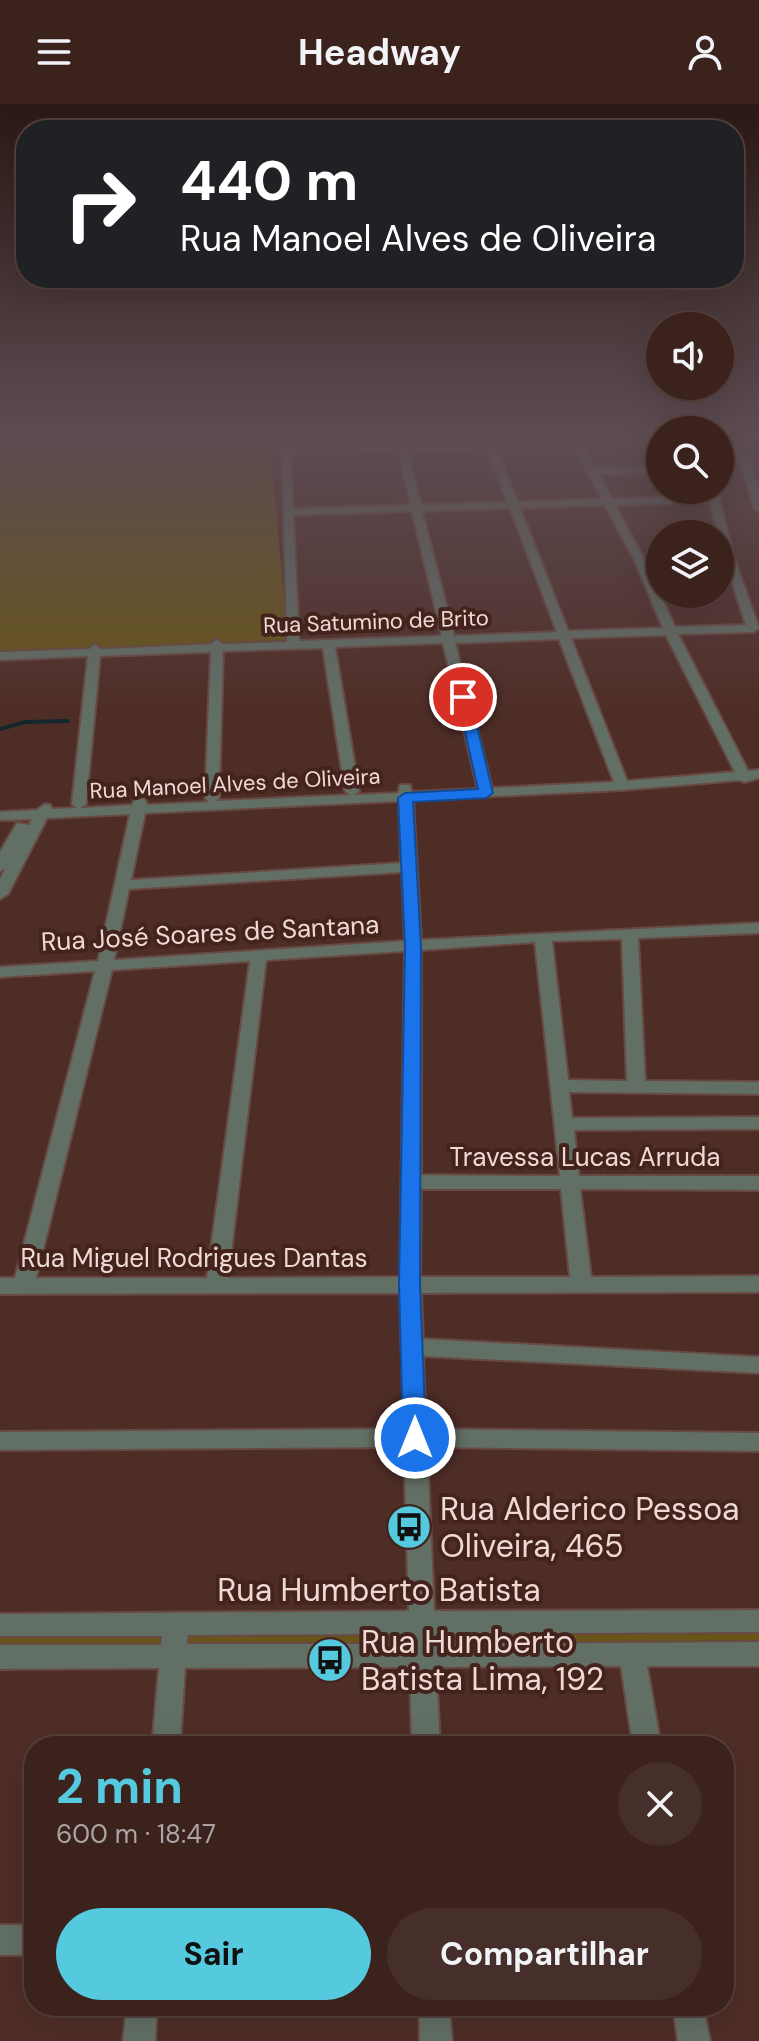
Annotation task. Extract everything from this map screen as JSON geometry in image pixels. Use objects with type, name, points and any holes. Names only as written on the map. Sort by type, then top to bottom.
[{"type":"street","points":[[288,531],[292,642]]},
{"type":"street","points":[[423,531],[485,788]]},
{"type":"street","points":[[522,531],[621,781]]},
{"type":"street","points":[[624,531],[669,627],[751,774]]},
{"type":"street","name":"Rua Satumino de Brito","points":[[0,655],[752,624],[723,531]]},
{"type":"street","name":"Rua Satumino de Brito","points":[[292,642],[449,636]]},
{"type":"street","points":[[328,642],[352,791]]},
{"type":"street","points":[[212,798],[217,645]]},
{"type":"street","points":[[79,804],[95,650]]},
{"type":"street","name":"Rua Manoel Alves de Oliveira","points":[[0,809],[37,811],[751,774]]},
{"type":"street","name":"Rua Manoel Alves de Oliveira","points":[[0,816],[79,804],[139,806],[212,798],[352,791],[405,793]]},
{"type":"street","points":[[405,793],[413,947],[410,1285],[426,1736]]},
{"type":"street","points":[[23,1287],[105,965],[139,806]]},
{"type":"street","points":[[0,866],[37,811]]},
{"type":"street","points":[[1,890],[37,811]]},
{"type":"street","points":[[122,885],[409,867]]},
{"type":"street","name":"Rua José Soares de Santana","points":[[0,972],[543,937],[759,928]]},
{"type":"street","points":[[630,933],[636,1087]]},
{"type":"street","points":[[543,937],[581,1283]]},
{"type":"street","points":[[217,1283],[259,954]]},
{"type":"street","points":[[559,1086],[759,1088]]},
{"type":"street","points":[[564,1124],[759,1123]]},
{"type":"street","name":"Travessa Lucas Arruda","points":[[410,1182],[759,1183]]},
{"type":"street","name":"Rua Miguel Rodrigues Dantas","points":[[0,1286],[217,1283],[759,1284]]},
{"type":"street","points":[[414,1347],[759,1365]]},
{"type":"street","points":[[0,1441],[415,1438],[759,1442]]},
{"type":"street","name":"Rua Humberto Batista","points":[[0,1625],[759,1621]]},
{"type":"street","points":[[167,1736],[176,1625]]},
{"type":"street","points":[[632,1654],[645,1736]]},
{"type":"street","points":[[0,1657],[759,1654]]},
{"type":"street","points":[[0,1940],[24,1940]]},
{"type":"street","points":[[139,2041],[141,2016]]},
{"type":"street","points":[[435,2016],[436,2041]]},
{"type":"street","points":[[690,2016],[694,2041]]},
{"type":"shaded area","points":[[0,531],[278,531],[288,640],[0,653]]},
{"type":"shaded area","points":[[759,1627],[759,1647],[432,1649],[429,1628]]},
{"type":"shaded area","points":[[0,1630],[169,1630],[168,1651],[0,1651]]},
{"type":"shaded area","points":[[415,1630],[414,1648],[181,1651],[180,1631]]},
{"type":"waterway","points":[[0,729],[25,722],[68,721]]},
{"type":"place","name":"Rua Alderico Pessoa Oliveira, 465","points":[[409,1527]]},
{"type":"place","name":"Rua Humberto Batista Lima, 192","points":[[330,1660]]},
{"type":"route","points":[[415,1438],[410,1285],[413,947],[405,798],[486,793],[463,697]]}]
